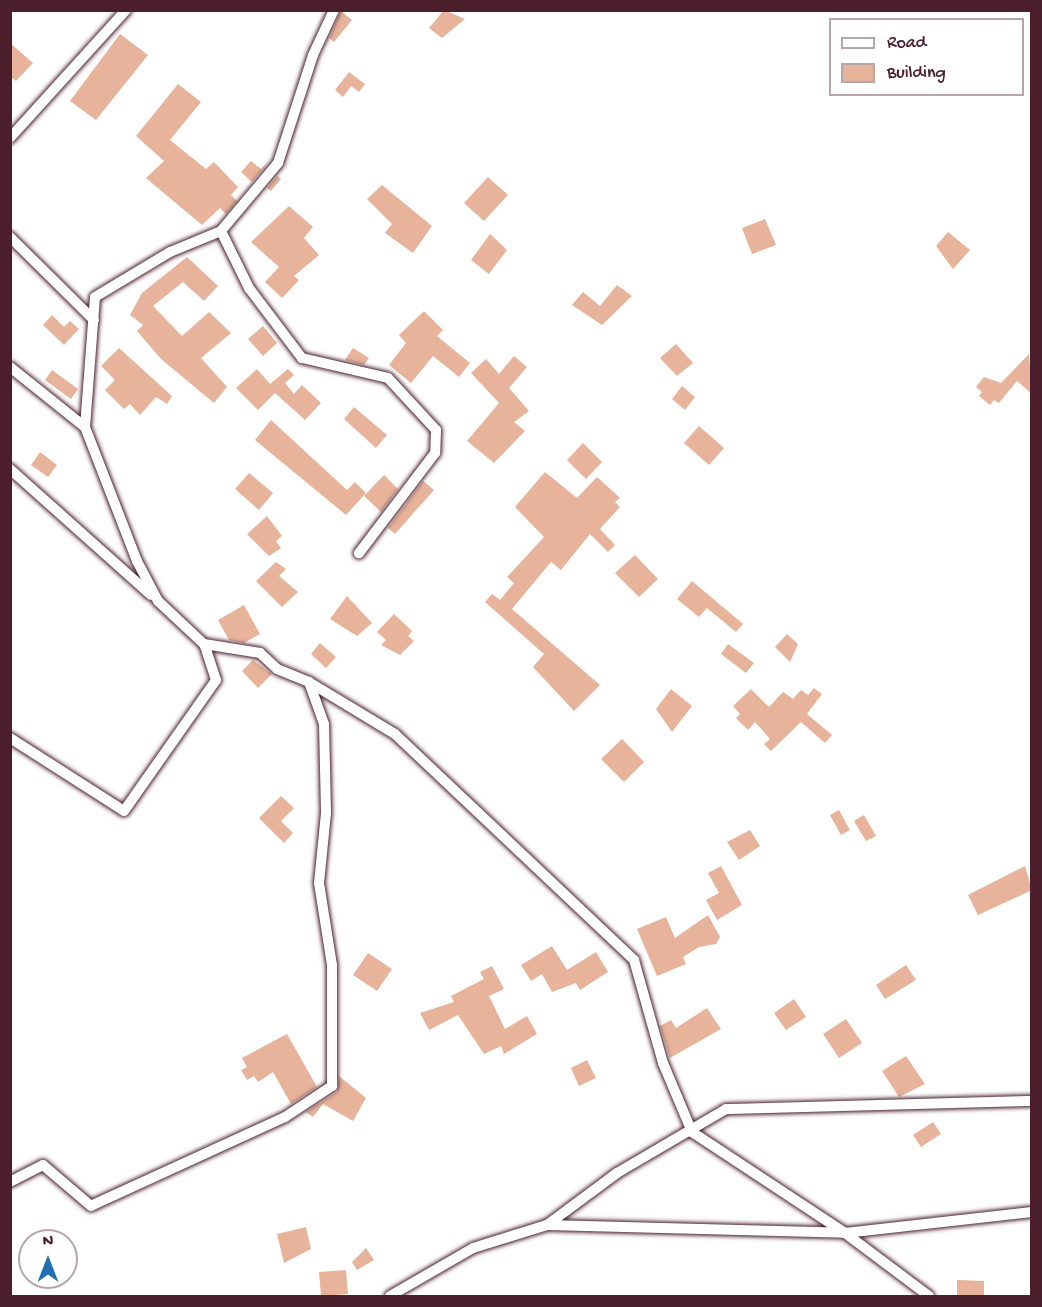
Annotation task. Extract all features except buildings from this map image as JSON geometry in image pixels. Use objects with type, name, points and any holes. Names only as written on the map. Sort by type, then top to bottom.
[{"type":"street","points":[[10,138],[126,10]]},
{"type":"street","points":[[158,601],[137,561],[86,427],[95,297],[170,252],[221,231],[278,163],[313,55],[334,10]]},
{"type":"street","points":[[221,231],[249,288],[302,358],[388,378],[436,430],[435,453],[359,553]]},
{"type":"street","points":[[10,237],[94,320]]},
{"type":"street","points":[[10,367],[86,427]]},
{"type":"street","points":[[10,469],[204,644],[216,680],[124,811],[10,738]]},
{"type":"street","points":[[204,644],[260,653],[277,669],[309,682],[395,734],[634,960],[663,1063],[692,1132],[845,1233],[929,1296]]},
{"type":"street","points":[[10,1182],[43,1165],[91,1206],[285,1117],[332,1086],[332,966],[319,883],[326,813],[324,724],[309,682]]},
{"type":"street","points":[[547,1225],[617,1173],[692,1132],[726,1109],[1032,1101]]},
{"type":"street","points":[[390,1296],[473,1248],[547,1225],[845,1233],[1032,1212]]}]
